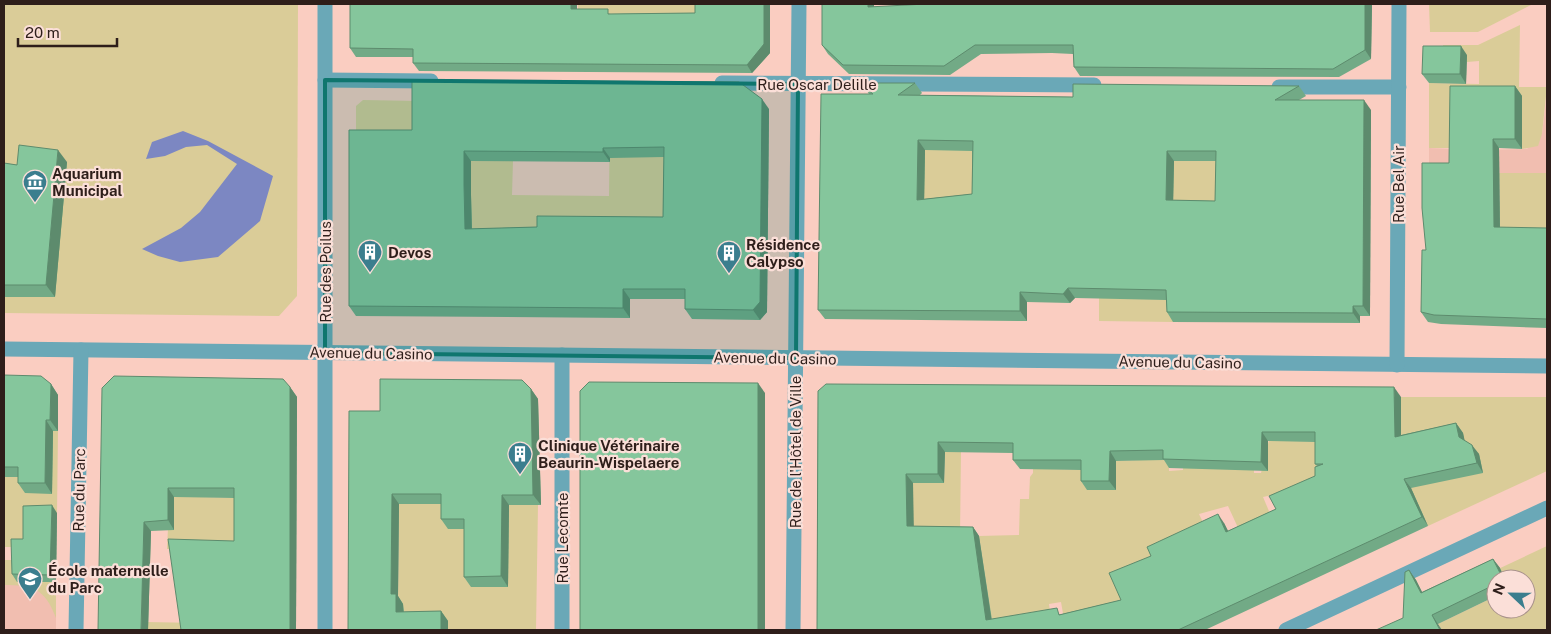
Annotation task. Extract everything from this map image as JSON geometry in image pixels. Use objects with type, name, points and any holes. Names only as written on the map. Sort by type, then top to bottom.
[{"type":"street","name":"Rue des Poilus","points":[[325,4],[325,630]]},
{"type":"street","name":"Rue de l'Hôtel de Ville","points":[[794,630],[799,4]]},
{"type":"street","name":"Rue Bel Air","points":[[1397,365],[1399,4]]},
{"type":"street","points":[[325,80],[444,81]]},
{"type":"street","name":"Rue Oscar Delille","points":[[705,83],[1108,86]]},
{"type":"street","points":[[1267,86],[1399,87]]},
{"type":"street","name":"Avenue du Casino","points":[[4,349],[1547,366]]},
{"type":"street","name":"Rue du Parc","points":[[76,630],[81,350]]},
{"type":"street","name":"Rue Lecomte","points":[[562,355],[562,630]]},
{"type":"street","points":[[1286,630],[1547,508]]},
{"type":"highlighted area","points":[[325,80],[798,84],[796,358],[325,353]]},
{"type":"shaded area","points":[[4,4],[298,4],[297,296],[279,316],[4,313]]},
{"type":"shaded area","points":[[578,4],[705,4],[705,22],[578,17]]},
{"type":"shaded area","points":[[1429,4],[1533,4],[1478,32],[1430,32]]},
{"type":"shaded area","points":[[1520,25],[1519,87],[1547,87],[1542,134],[1538,146],[1522,149],[1522,96],[1457,148],[1429,148],[1429,83],[1479,84],[1479,61],[1467,62],[1467,55],[1443,56],[1443,45],[1478,45]]},
{"type":"shaded area","points":[[1547,94],[1547,173],[1429,173],[1429,148],[1527,149],[1542,134]]},
{"type":"shaded area","points":[[363,100],[419,101],[513,161],[512,195],[609,196],[610,102],[671,157],[670,227],[489,273],[356,140],[356,106]]},
{"type":"shaded area","points":[[979,149],[979,204],[924,218],[924,150]]},
{"type":"shaded area","points":[[1223,156],[1222,211],[1173,276],[1173,322],[1099,321],[1099,298],[1174,161]]},
{"type":"shaded area","points":[[1499,173],[1547,173],[1547,265],[1459,237],[1500,202]]},
{"type":"shaded area","points":[[1253,396],[1254,473],[1261,473],[1269,440],[1331,442],[1321,484],[1263,497],[1274,523],[1258,571],[1228,506],[1199,514],[1226,571],[1133,621],[1065,625],[1061,602],[1049,604],[1051,620],[993,630],[979,536],[1019,535],[1020,499],[1029,499],[1030,477],[1033,473],[1033,465],[1049,469],[1087,470],[1116,490],[1116,461],[1139,460],[1169,450],[1169,471],[1183,470],[1183,434]]},
{"type":"shaded area","points":[[1401,397],[1547,397],[1547,471],[1428,526],[1415,498],[1362,438],[1401,405]]},
{"type":"shaded area","points":[[4,430],[58,431],[57,513],[29,514],[28,547],[4,547]]},
{"type":"shaded area","points":[[450,449],[449,529],[472,529],[501,505],[538,505],[536,630],[400,630],[398,605],[399,504]]},
{"type":"shaded area","points":[[945,452],[961,452],[960,536],[914,535],[866,477],[944,483]]},
{"type":"shaded area","points":[[136,462],[202,497],[240,498],[240,578],[201,550],[167,549],[168,528],[174,527],[174,513]]},
{"type":"shaded area","points":[[1547,546],[1547,630],[1442,630],[1438,624],[1486,601],[1486,619],[1536,619],[1536,569],[1498,569]]},
{"type":"shaded area","points":[[4,560],[17,560],[18,582],[56,582],[56,618],[47,600],[36,590],[22,586],[4,585]]},
{"type":"shaded area","name":"École maternelle du Parc","points":[[4,582],[56,582],[56,630],[4,630]]},
{"type":"shaded area","points":[[146,622],[200,623],[200,630],[146,630]]},
{"type":"water","points":[[183,131],[208,141],[273,176],[260,221],[218,257],[180,262],[142,249],[181,228],[200,212],[237,164],[207,145],[186,147],[165,156],[146,159],[152,142]]},
{"type":"building","points":[[350,4],[571,4],[571,9],[608,9],[608,14],[695,13],[695,4],[764,4],[764,44],[747,65],[413,63],[413,49],[350,48]]},
{"type":"building","points":[[822,4],[868,4],[868,7],[926,4],[1365,4],[1365,50],[1333,69],[1074,67],[1073,45],[975,45],[944,66],[843,65],[822,45]]},
{"type":"building","points":[[1423,46],[1461,46],[1460,74],[1422,74]]},
{"type":"building","points":[[412,80],[739,82],[762,99],[760,302],[753,310],[685,309],[685,289],[623,289],[623,308],[349,306],[349,130],[412,130]],"holes":[[[664,147],[663,217],[537,216],[537,227],[465,229],[464,151],[603,152],[603,148]]]},
{"type":"building","points":[[861,83],[915,83],[898,95],[1073,97],[1073,84],[1299,86],[1275,100],[1364,100],[1363,306],[1353,306],[1353,313],[1167,312],[1166,290],[1068,288],[1063,294],[1020,292],[1020,311],[818,310],[821,94],[873,94]],"holes":[[[918,140],[973,141],[972,194],[917,200]],[[1167,151],[1216,151],[1215,201],[1166,200]]]},
{"type":"building","points":[[1450,86],[1515,86],[1515,139],[1493,139],[1494,227],[1547,228],[1547,319],[1434,315],[1421,312],[1422,250],[1426,250],[1422,208],[1422,163],[1449,163]]},
{"type":"building","name":"Aquarium Municipal","points":[[19,145],[58,150],[46,285],[4,285],[4,163],[17,165]]},
{"type":"building","points":[[4,375],[41,376],[51,384],[50,420],[46,420],[45,483],[18,483],[18,467],[4,467]]},
{"type":"building","points":[[114,376],[283,379],[290,387],[290,630],[181,630],[168,539],[234,541],[234,488],[168,488],[168,520],[144,522],[141,630],[98,630],[102,388]]},
{"type":"building","points":[[380,379],[522,380],[531,389],[533,495],[502,495],[501,576],[464,577],[464,519],[441,519],[441,494],[392,494],[391,594],[396,594],[396,612],[441,611],[441,630],[348,630],[349,411],[380,411]]},
{"type":"building","points":[[589,382],[758,383],[758,630],[580,630],[580,391]]},
{"type":"building","points":[[826,384],[1394,387],[1395,437],[1456,423],[1459,437],[1472,445],[1477,463],[1404,479],[1422,517],[1178,630],[817,630],[818,391]],"holes":[[[1262,432],[1315,432],[1315,464],[1323,464],[1315,467],[1315,476],[1269,496],[1276,509],[1226,532],[1218,514],[1147,547],[1151,556],[1109,573],[1121,600],[1059,615],[1057,608],[986,620],[973,527],[907,526],[906,474],[938,474],[938,442],[1013,443],[1013,460],[1081,460],[1081,481],[1109,481],[1110,451],[1163,450],[1163,459],[1261,462]]]},
{"type":"building","points":[[52,505],[50,575],[12,574],[11,539],[23,539],[23,506]]},
{"type":"building","points":[[1493,559],[1498,569],[1486,569],[1486,589],[1432,615],[1440,630],[1376,630],[1403,618],[1405,572],[1409,570],[1421,593]]},
{"type":"place","name":"Aquarium Municipal","points":[[35,203]]},
{"type":"place","name":"Devos","points":[[370,273]]},
{"type":"place","name":"Résidence Calypso","points":[[729,274]]},
{"type":"place","name":"Clinique Vétérinaire Beaurin-Wispelaere","points":[[520,475]]},
{"type":"place","name":"École maternelle du Parc","points":[[30,600]]}]
